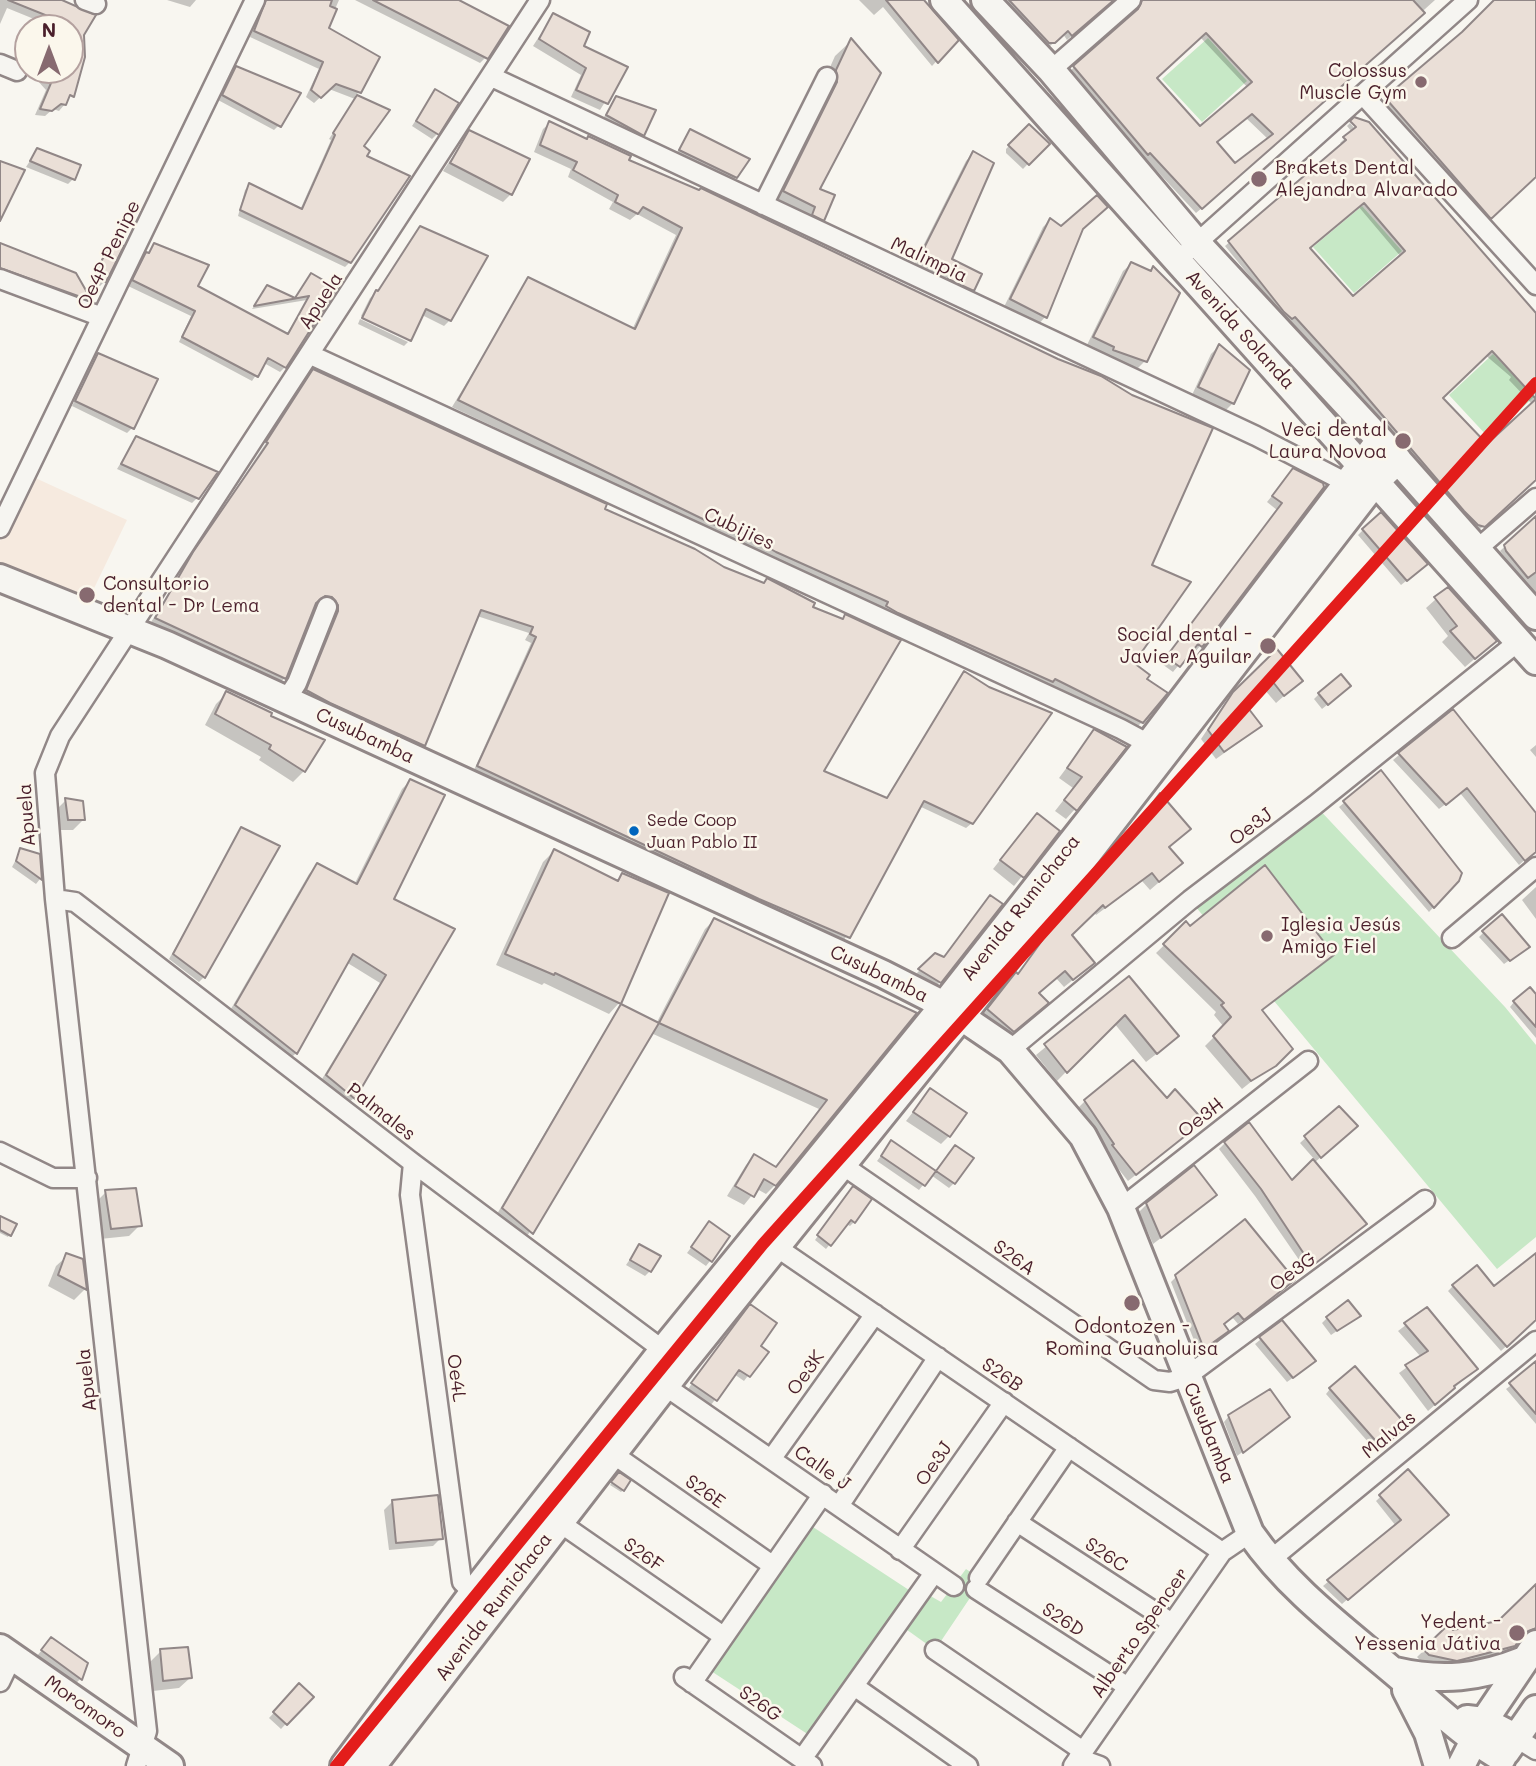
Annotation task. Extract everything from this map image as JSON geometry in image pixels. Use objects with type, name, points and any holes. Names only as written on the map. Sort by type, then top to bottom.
[{"type":"street","name":"Oe4P Penipe","points":[[0,528],[255,0]]},
{"type":"street","name":"Apuela","points":[[139,1756],[147,1731],[55,899],[45,773],[50,754],[128,630],[311,355],[540,0]]},
{"type":"street","name":"Avenida Solanda","points":[[944,0],[1177,261],[1361,476],[1527,651]]},
{"type":"street","name":"Avenida Solanda","points":[[985,0],[1051,70],[1197,243],[1380,440],[1536,616]]},
{"type":"street","points":[[1051,70],[1131,0]]},
{"type":"street","points":[[1177,261],[1468,0]]},
{"type":"street","name":"Malimpia","points":[[492,77],[1256,436],[1361,476]]},
{"type":"street","points":[[763,205],[827,77]]},
{"type":"street","points":[[1363,94],[1536,285]]},
{"type":"street","points":[[0,279],[102,317]]},
{"type":"street","name":"Cubijies","points":[[311,355],[1149,744]]},
{"type":"street","name":"Avenida Rumichaca","points":[[372,1766],[549,1515],[672,1357],[953,1011],[1361,476],[1380,440]]},
{"type":"street","name":"Avenida Rumichaca","points":[[953,1011],[1149,744],[1361,476],[1398,460]]},
{"type":"street","points":[[1476,550],[1536,498]]},
{"type":"street","name":"Cusubamba","points":[[0,578],[128,630],[286,700],[870,968],[953,1011],[1010,1050],[1083,1136],[1121,1208],[1250,1533],[1269,1560],[1319,1611],[1445,1717],[1478,1730],[1513,1755]]},
{"type":"street","points":[[286,700],[297,683],[327,607]]},
{"type":"street","name":"Oe3J","points":[[1010,1050],[1190,900],[1315,805],[1527,651]]},
{"type":"street","points":[[1452,938],[1536,867]]},
{"type":"street","name":"Palmales","points":[[55,899],[75,902],[413,1163],[672,1357]]},
{"type":"street","name":"Oe3H","points":[[1121,1208],[1308,1061]]},
{"type":"street","points":[[0,1152],[53,1178],[86,1178]]},
{"type":"street","name":"S26A","points":[[833,1158],[1154,1380],[1170,1382],[1186,1377]]},
{"type":"street","name":"Oe4L","points":[[413,1163],[410,1195],[461,1582],[473,1593]]},
{"type":"street","name":"Oe3G","points":[[1186,1377],[1425,1200]]},
{"type":"street","name":"S26B","points":[[766,1240],[1222,1552]]},
{"type":"street","name":"Oe3K","points":[[772,1458],[875,1314]]},
{"type":"street","name":"Malvas","points":[[1269,1560],[1536,1341]]},
{"type":"street","name":"Avenida Rumichaca","points":[[344,1766],[473,1593],[613,1454],[665,1386],[672,1357]]},
{"type":"street","points":[[839,1506],[938,1357]]},
{"type":"street","name":"Calle J","points":[[665,1386],[954,1586]]},
{"type":"street","name":"Oe3J","points":[[900,1550],[1003,1402]]},
{"type":"street","points":[[1017,1522],[1069,1447]]},
{"type":"street","name":"S26E","points":[[613,1454],[772,1565]]},
{"type":"street","points":[[723,1636],[822,1494]]},
{"type":"street","name":"S26F","points":[[549,1515],[723,1636]]},
{"type":"street","name":"S26D","points":[[1017,1522],[978,1583],[1128,1687]]},
{"type":"street","name":"S26C","points":[[1017,1522],[1172,1623]]},
{"type":"street","name":"Alberto Spencer","points":[[1078,1759],[1222,1552],[1250,1533]]},
{"type":"street","points":[[807,1763],[854,1686],[934,1573]]},
{"type":"street","name":"S26G","points":[[723,1636],[688,1680],[807,1763]]},
{"type":"street","points":[[935,1650],[1078,1759],[1100,1766]]},
{"type":"street","points":[[0,1682],[6,1652]]},
{"type":"street","name":"Moromoro","points":[[6,1652],[139,1756],[170,1766]]},
{"type":"street","points":[[1393,1671],[1426,1678],[1460,1679],[1493,1673],[1530,1652]]},
{"type":"street","points":[[1461,1766],[1478,1730],[1530,1652]]},
{"type":"street","points":[[1393,1671],[1423,1722],[1438,1766]]},
{"type":"street","points":[[854,1686],[968,1766]]},
{"type":"street","points":[[1513,1755],[1536,1709]]},
{"type":"shaded area","points":[[31,476],[127,520],[85,607],[0,571],[0,541]]},
{"type":"green space","points":[[1208,38],[1247,81],[1202,122],[1162,79]]},
{"type":"green space","points":[[1362,206],[1402,251],[1354,293],[1313,247]]},
{"type":"green space","points":[[1493,354],[1534,397],[1489,438],[1449,395]]},
{"type":"green space","points":[[1315,805],[1505,1007],[1536,1045],[1536,1237],[1497,1269],[1190,900]]},
{"type":"green space","points":[[813,1527],[912,1592],[812,1737],[711,1671]]},
{"type":"green space","points":[[966,1569],[982,1580],[935,1650],[903,1627],[927,1594],[941,1602]]},
{"type":"building","points":[[8,0],[62,0],[96,15],[84,35],[84,14],[43,14]]},
{"type":"building","points":[[266,0],[332,0],[330,6],[337,9],[329,28],[380,57],[361,93],[336,84],[321,98],[311,90],[323,62],[254,31]]},
{"type":"building","points":[[373,0],[459,0],[509,26],[488,59]]},
{"type":"building","points":[[886,0],[924,0],[959,40],[938,63]]},
{"type":"building","points":[[1009,0],[1114,0],[1072,36],[1068,31],[1055,43],[1049,43]]},
{"type":"building","points":[[1142,0],[1413,0],[1425,13],[1202,209],[1150,153],[1148,155],[1073,66],[1138,9]],"holes":[[[1206,33],[1252,82],[1200,126],[1157,78]],[[1252,114],[1273,134],[1235,163],[1217,142]]]},
{"type":"building","points":[[1494,0],[1536,0],[1536,177],[1491,219],[1388,101],[1389,94],[1462,32]]},
{"type":"building","points":[[553,13],[590,32],[584,46],[628,67],[608,104],[576,90],[586,68],[539,39]]},
{"type":"building","points":[[851,38],[881,73],[820,189],[835,195],[824,221],[812,215],[815,207],[783,191],[837,82],[836,70]]},
{"type":"building","points":[[236,66],[301,93],[281,127],[222,95]]},
{"type":"building","points":[[51,84],[78,84],[74,97],[70,95],[66,105],[61,104],[52,111],[40,109]]},
{"type":"building","points":[[435,89],[459,103],[439,135],[416,121]]},
{"type":"building","points":[[357,95],[390,110],[364,146],[370,151],[367,156],[410,176],[351,263],[240,210],[249,183],[302,209],[335,135],[333,133]]},
{"type":"building","points":[[616,96],[656,110],[644,136],[606,115]]},
{"type":"building","points":[[1354,117],[1369,122],[1536,313],[1536,399],[1536,480],[1485,527],[1478,525],[1464,511],[1295,317],[1292,319],[1284,312],[1228,241],[1346,140],[1343,137],[1356,127],[1350,121]],"holes":[[[1364,203],[1405,251],[1353,296],[1310,248]],[[1492,351],[1536,399],[1487,444],[1443,398]]]},
{"type":"building","points":[[549,121],[631,156],[629,160],[699,190],[701,188],[1058,359],[1101,376],[1132,395],[1213,428],[1152,565],[1191,582],[1134,663],[1150,675],[1147,679],[1168,693],[1143,723],[1055,679],[1053,682],[898,613],[886,606],[888,602],[776,552],[734,528],[732,531],[713,524],[458,400],[528,277],[635,329],[682,228],[643,207],[638,214],[615,202],[618,195],[573,170],[577,162],[540,145]]},
{"type":"building","points":[[1029,124],[1050,144],[1029,165],[1008,145]]},
{"type":"building","points":[[690,129],[750,159],[737,178],[679,150]]},
{"type":"building","points":[[469,130],[530,159],[512,195],[450,163]]},
{"type":"building","points":[[37,148],[81,165],[75,180],[30,161]]},
{"type":"building","points":[[973,151],[994,163],[952,259],[982,274],[974,291],[948,279],[950,275],[919,258]]},
{"type":"building","points":[[0,161],[25,170],[0,221]]},
{"type":"building","points":[[1097,195],[1108,207],[1083,229],[1047,318],[1010,299],[1050,218],[1061,226]]},
{"type":"building","points":[[420,226],[488,256],[451,321],[426,309],[411,341],[362,318],[376,290],[378,291]]},
{"type":"building","points":[[111,242],[124,246],[106,282],[94,276]]},
{"type":"building","points":[[0,243],[76,273],[92,301],[0,268]]},
{"type":"building","points":[[154,243],[209,265],[198,286],[288,334],[309,296],[254,306],[267,285],[295,298],[311,273],[337,288],[286,368],[268,358],[258,377],[182,337],[195,311],[132,280],[146,252],[149,253]]},
{"type":"building","points":[[1131,262],[1151,271],[1153,266],[1180,293],[1147,362],[1113,350],[1114,347],[1093,337]]},
{"type":"building","points":[[1219,344],[1250,370],[1234,404],[1198,387]]},
{"type":"building","points":[[98,353],[158,379],[134,429],[75,401]]},
{"type":"building","points":[[313,369],[607,504],[605,509],[695,549],[724,567],[764,583],[767,578],[815,603],[813,607],[843,619],[845,614],[901,640],[824,771],[887,798],[964,671],[989,687],[1052,713],[973,824],[924,801],[850,938],[759,899],[477,766],[536,637],[530,634],[533,627],[481,610],[425,746],[330,703],[306,690],[338,611],[338,605],[332,597],[325,596],[316,603],[286,679],[155,618],[193,552],[268,443],[266,442]]},
{"type":"building","points":[[136,436],[218,472],[199,499],[121,464]]},
{"type":"building","points":[[1293,468],[1323,483],[1324,487],[1202,647],[1198,644],[1180,667],[1166,657],[1282,503],[1272,496]]},
{"type":"building","points":[[1381,512],[1428,564],[1407,581],[1362,529]]},
{"type":"building","points":[[1536,516],[1536,572],[1528,578],[1504,545]]},
{"type":"building","points":[[1448,587],[1497,641],[1475,659],[1450,631],[1457,626],[1434,597]]},
{"type":"building","points":[[1277,649],[1303,681],[1284,696],[1273,682],[1245,704],[1262,726],[1224,752],[1208,730],[1233,692]]},
{"type":"building","points":[[1341,674],[1351,686],[1328,705],[1318,693]]},
{"type":"building","points":[[226,691],[272,713],[271,716],[325,740],[305,772],[269,749],[271,745],[215,714]]},
{"type":"building","points":[[1453,709],[1536,813],[1536,852],[1525,861],[1467,788],[1446,805],[1398,753]]},
{"type":"building","points":[[1094,729],[1127,747],[1077,811],[1064,800],[1082,777],[1067,768]]},
{"type":"building","points":[[1381,770],[1462,873],[1459,881],[1434,908],[1343,801]]},
{"type":"building","points":[[410,779],[445,795],[394,899],[455,929],[355,1099],[326,1075],[386,975],[353,954],[297,1054],[235,1005],[317,863],[357,884]]},
{"type":"building","points":[[1160,793],[1191,829],[1169,847],[1183,863],[1159,882],[1152,873],[1105,908],[1103,905],[1072,935],[1095,963],[1073,980],[1065,971],[1039,993],[1049,1003],[1014,1032],[987,1009],[1016,972],[1018,974],[1064,910],[1091,884]]},
{"type":"building","points":[[65,798],[83,801],[85,820],[68,820]]},
{"type":"building","points":[[1037,813],[1060,831],[1024,878],[1000,860]]},
{"type":"building","points":[[241,827],[280,846],[205,978],[173,954]]},
{"type":"building","points":[[20,848],[40,854],[42,880],[16,861]]},
{"type":"building","points":[[554,849],[618,881],[622,873],[669,893],[621,1004],[555,973],[554,975],[505,954]]},
{"type":"building","points":[[1265,865],[1334,955],[1262,1010],[1293,1049],[1276,1066],[1251,1081],[1213,1036],[1231,1017],[1221,1005],[1224,1003],[1163,944],[1186,921],[1190,926]]},
{"type":"building","points":[[990,895],[1003,904],[941,983],[918,969],[935,953],[944,957]]},
{"type":"building","points":[[1502,914],[1530,947],[1510,961],[1482,931]]},
{"type":"building","points":[[714,918],[917,1013],[776,1186],[764,1179],[754,1197],[735,1186],[754,1154],[776,1167],[827,1100],[659,1023]]},
{"type":"building","points":[[1129,976],[1179,1036],[1157,1054],[1125,1015],[1067,1073],[1044,1044]]},
{"type":"building","points":[[1530,987],[1536,994],[1536,1027],[1513,1001]]},
{"type":"building","points":[[621,1004],[659,1023],[533,1234],[502,1208]]},
{"type":"building","points":[[1133,1060],[1167,1098],[1175,1089],[1204,1121],[1136,1175],[1112,1145],[1114,1144],[1084,1100]]},
{"type":"building","points":[[930,1088],[967,1113],[950,1137],[913,1112]]},
{"type":"building","points":[[1339,1106],[1358,1126],[1321,1158],[1304,1136]]},
{"type":"building","points":[[1249,1122],[1292,1180],[1313,1159],[1367,1224],[1312,1266],[1261,1189],[1224,1142]]},
{"type":"building","points":[[891,1140],[936,1171],[925,1186],[881,1156]]},
{"type":"building","points":[[955,1145],[974,1158],[955,1184],[936,1171]]},
{"type":"building","points":[[1194,1165],[1217,1195],[1161,1238],[1146,1203]]},
{"type":"building","points":[[853,1186],[872,1199],[855,1223],[851,1220],[831,1246],[817,1235]]},
{"type":"building","points":[[136,1188],[142,1226],[111,1229],[105,1190]]},
{"type":"building","points":[[0,1216],[17,1224],[11,1236],[0,1230]]},
{"type":"building","points":[[1245,1219],[1295,1280],[1244,1320],[1238,1313],[1224,1324],[1229,1331],[1204,1349],[1175,1275]]},
{"type":"building","points":[[709,1221],[730,1236],[712,1262],[691,1247]]},
{"type":"building","points":[[639,1244],[661,1256],[651,1272],[630,1260]]},
{"type":"building","points":[[66,1253],[83,1259],[87,1290],[58,1275]]},
{"type":"building","points":[[1536,1253],[1536,1320],[1507,1347],[1452,1285],[1477,1265],[1494,1286]]},
{"type":"building","points":[[1348,1300],[1361,1316],[1337,1331],[1326,1317]]},
{"type":"building","points":[[750,1304],[777,1323],[761,1346],[769,1352],[750,1377],[739,1370],[717,1401],[691,1383]]},
{"type":"building","points":[[1427,1307],[1478,1369],[1454,1386],[1455,1388],[1435,1405],[1405,1365],[1428,1351],[1404,1323]]},
{"type":"building","points":[[1282,1320],[1316,1361],[1293,1378],[1259,1337]]},
{"type":"building","points":[[1536,1361],[1536,1414],[1509,1383]]},
{"type":"building","points":[[1355,1366],[1407,1426],[1382,1448],[1329,1388]]},
{"type":"building","points":[[1270,1389],[1290,1417],[1243,1453],[1228,1415]]},
{"type":"building","points":[[1408,1469],[1449,1515],[1348,1600],[1327,1580],[1401,1520],[1379,1495]]},
{"type":"building","points":[[619,1472],[631,1480],[624,1491],[611,1482]]},
{"type":"building","points":[[438,1495],[443,1539],[396,1543],[392,1500]]},
{"type":"building","points":[[1536,1584],[1536,1628],[1523,1635],[1515,1646],[1457,1661],[1429,1655],[1423,1649],[1448,1625],[1453,1630],[1498,1621]]},
{"type":"building","points":[[51,1637],[88,1663],[82,1680],[41,1650]]},
{"type":"building","points":[[188,1647],[192,1678],[163,1681],[160,1649]]},
{"type":"building","points":[[299,1683],[314,1697],[287,1725],[273,1712]]},
{"type":"transit line","points":[[336,1766],[763,1244],[1536,383]]},
{"type":"place","name":"Colossus Muscle Gym","points":[[1421,82]]},
{"type":"place","name":"Brakets Dental Alejandra Alvarado","points":[[1259,179]]},
{"type":"place","name":"Veci dental Laura Novoa","points":[[1403,441]]},
{"type":"place","name":"Consultorio dental - Dr Lema","points":[[87,595]]},
{"type":"place","name":"Social dental - Javier Aguilar","points":[[1268,646]]},
{"type":"place","name":"Sede Coop Juan Pablo II","points":[[634,831]]},
{"type":"place","name":"Iglesia Jesús Amigo Fiel","points":[[1267,936]]},
{"type":"place","name":"Odontozen - Romina Guanoluisa","points":[[1132,1303]]},
{"type":"place","name":"Yedent - Yessenia Játiva","points":[[1517,1633]]}]
